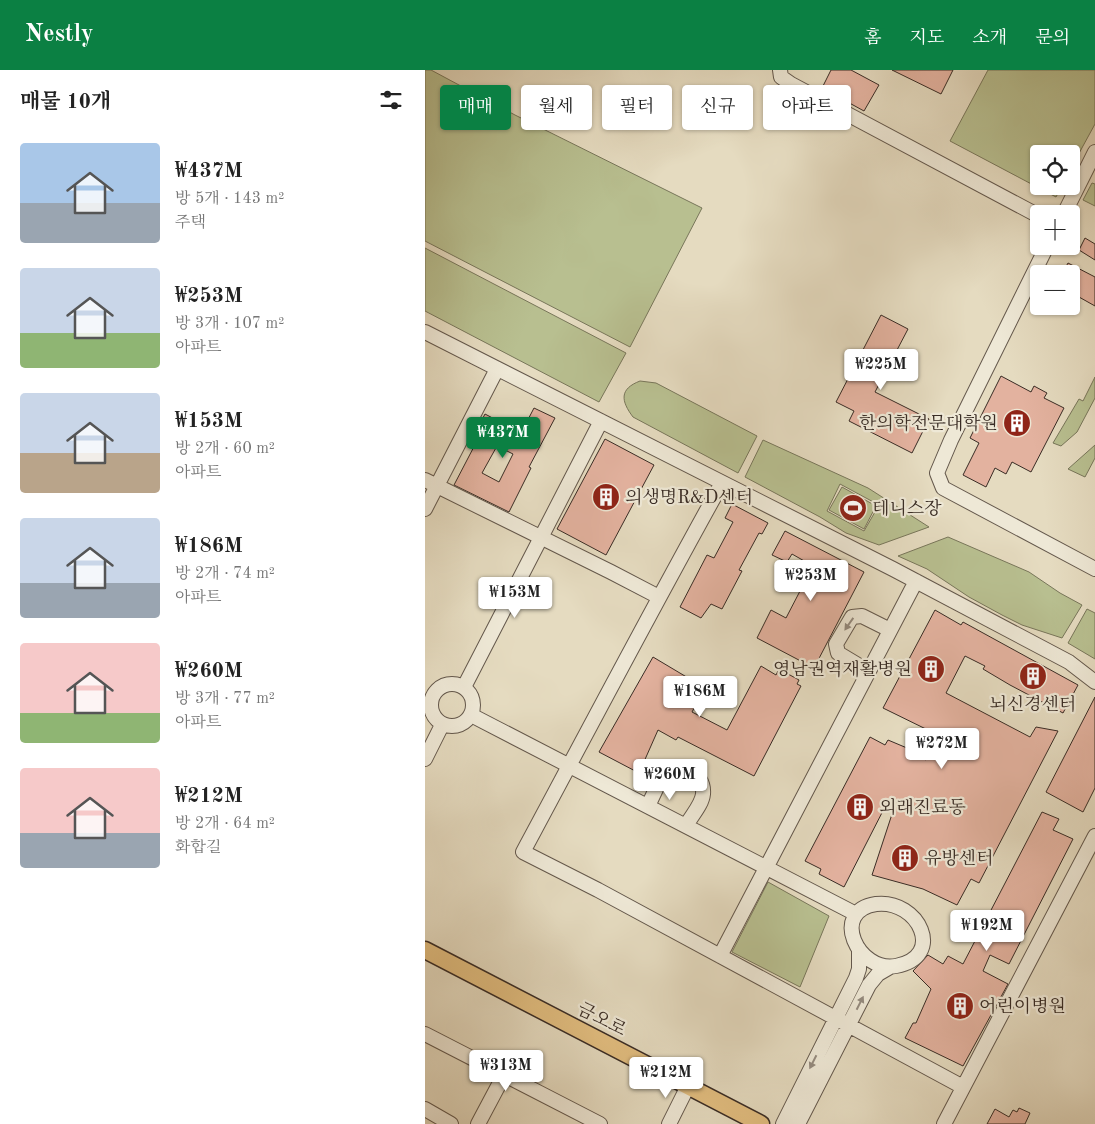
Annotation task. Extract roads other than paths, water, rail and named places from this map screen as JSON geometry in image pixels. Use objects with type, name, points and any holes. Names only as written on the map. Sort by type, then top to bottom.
[{"type":"main road","name":"금오로","points":[[425,950],[761,1124]]},
{"type":"street","points":[[776,72],[799,88],[1030,211]]},
{"type":"street","points":[[1068,205],[1095,152]]},
{"type":"street","points":[[1043,255],[951,440],[937,473],[943,488],[1095,569]]},
{"type":"street","points":[[425,332],[916,581],[1069,662],[1095,682]]},
{"type":"street","points":[[425,509],[431,483],[497,369]]},
{"type":"street","points":[[463,687],[601,421]]},
{"type":"street","points":[[431,483],[659,597]]},
{"type":"street","points":[[722,483],[523,852],[598,890],[963,1087]]},
{"type":"street","points":[[720,956],[916,581]]},
{"type":"street","points":[[869,671],[838,653],[836,644],[853,617],[861,616],[890,630]]},
{"type":"street","points":[[450,684],[463,687],[468,691],[473,703],[471,715],[467,720],[455,726],[442,725],[432,715],[429,692],[450,684]]},
{"type":"street","points":[[471,715],[856,914]]},
{"type":"street","points":[[425,758],[442,725]]},
{"type":"street","points":[[648,806],[664,772],[676,768],[684,768],[693,772],[703,794],[686,826]]},
{"type":"street","points":[[944,1124],[1095,836]]},
{"type":"street","points":[[783,1124],[859,969],[859,949],[852,931],[851,922],[856,914],[870,905],[893,905],[909,914],[920,926],[923,934],[923,944],[917,956],[903,964],[890,967],[878,974],[869,984],[798,1124]]},
{"type":"street","points":[[859,949],[872,962],[890,967]]},
{"type":"street","points":[[425,1034],[601,1124]]},
{"type":"street","points":[[823,1074],[833,1066],[850,1040],[868,1036]]},
{"type":"street","points":[[478,1124],[504,1074]]},
{"type":"street","points":[[669,1124],[688,1086]]},
{"type":"street","points":[[425,1109],[451,1124]]},
{"type":"place","name":"한의학전문대학원","points":[[1017,423]]},
{"type":"place","name":"의생명R&D센터","points":[[606,497]]},
{"type":"place","name":"테니스장","points":[[853,508]]},
{"type":"place","name":"영남권역재활병원","points":[[931,669]]},
{"type":"place","name":"뇌신경센터","points":[[1033,676]]},
{"type":"place","name":"외래진료동","points":[[860,807]]},
{"type":"place","name":"유방센터","points":[[905,858]]},
{"type":"place","name":"어린이병원","points":[[960,1006]]}]
